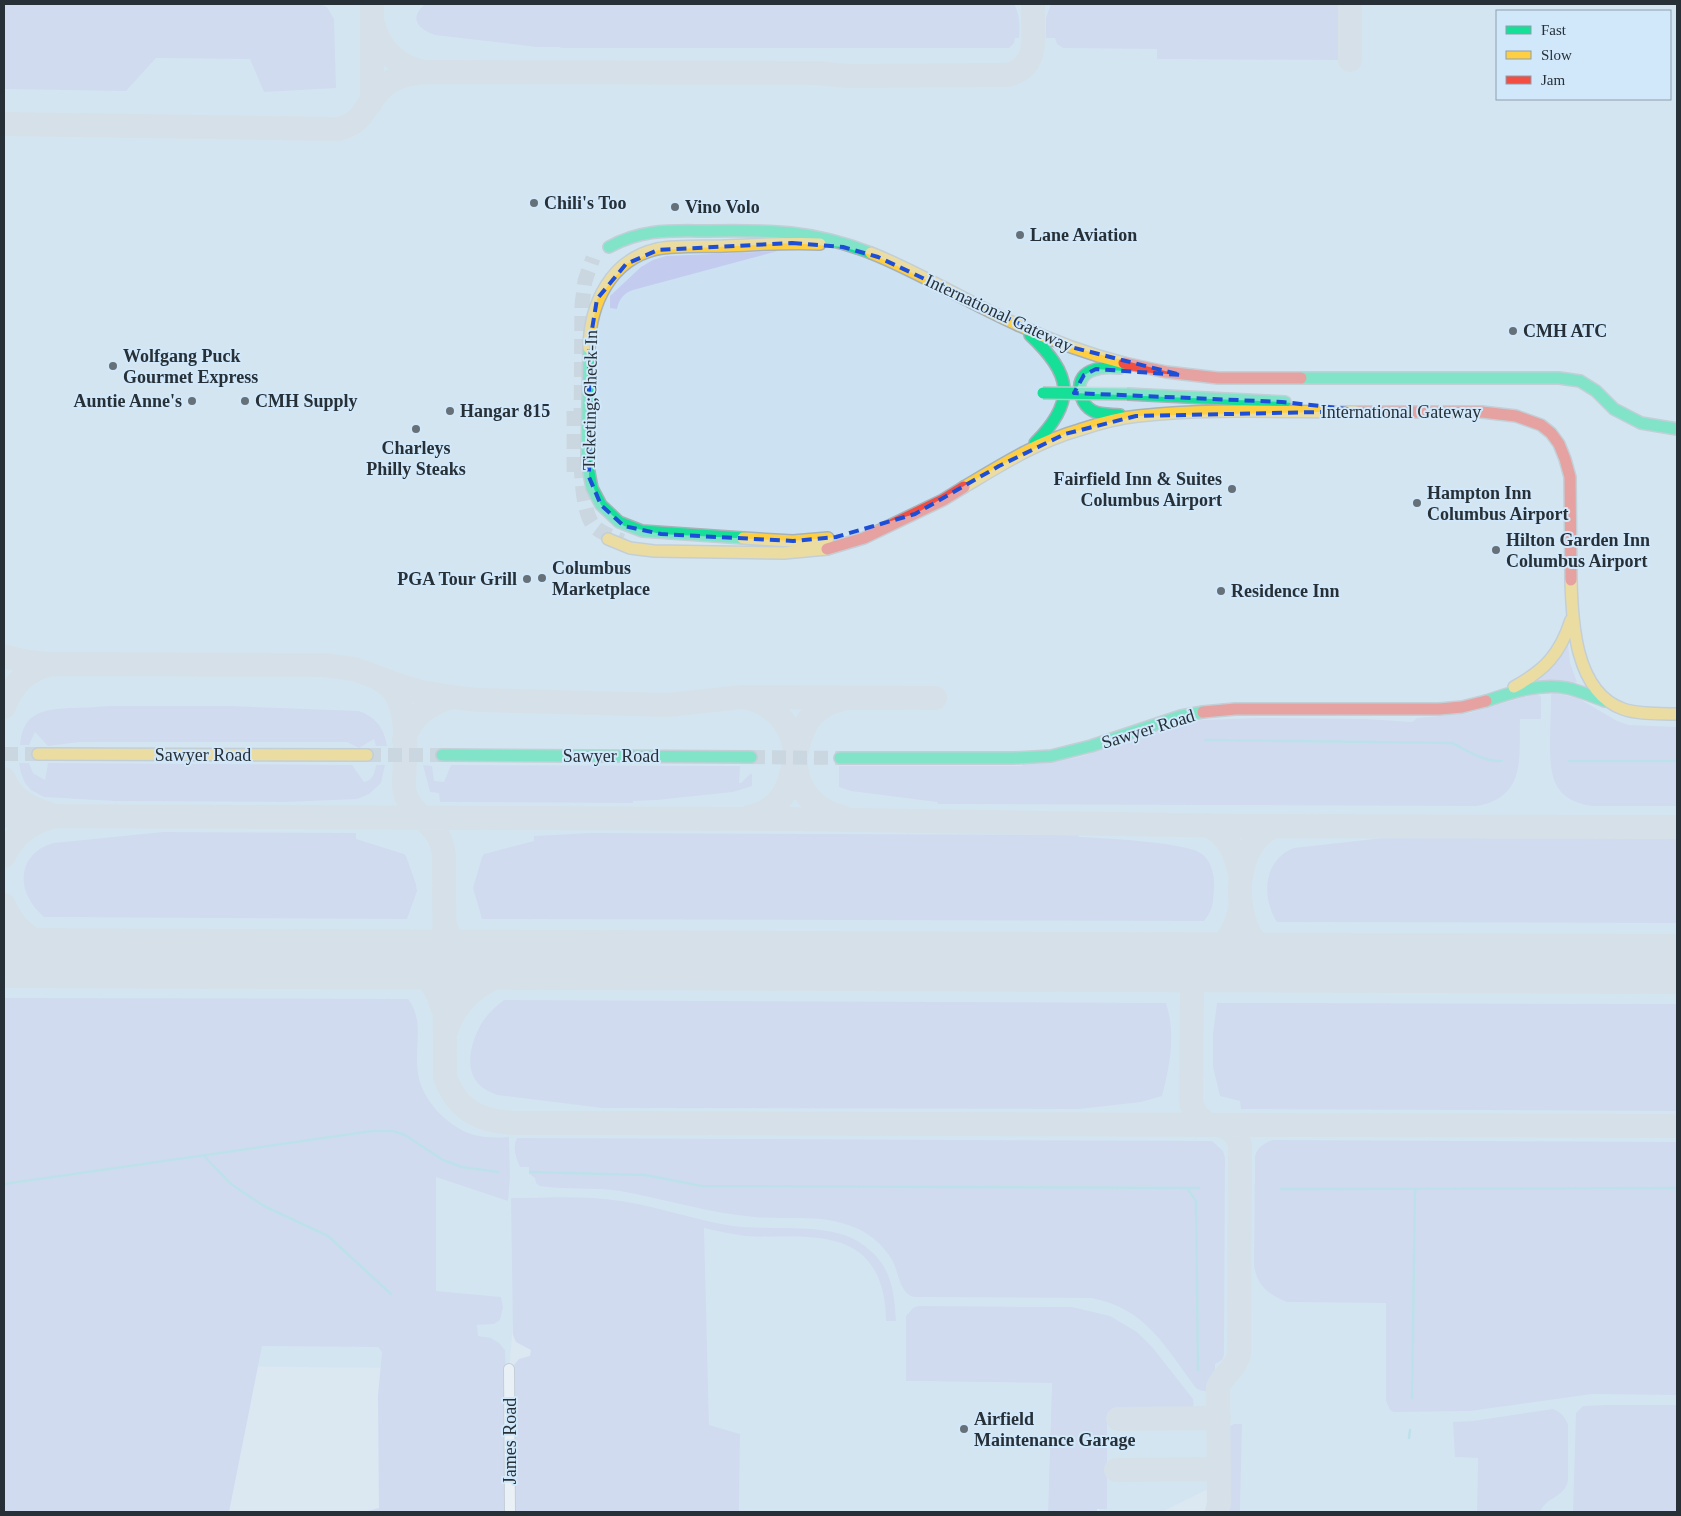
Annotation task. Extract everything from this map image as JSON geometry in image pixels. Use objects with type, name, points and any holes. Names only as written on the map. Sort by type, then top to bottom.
[{"type":"main road","points":[[609,247],[621,239],[647,231],[785,231],[810,234],[834,240],[878,257]]},
{"type":"main road","name":"Ticketing;Check-In","points":[[878,257],[843,247],[808,243],[668,248],[648,252],[635,257],[626,264],[609,282],[598,299],[590,326],[588,461],[591,485],[596,497],[608,513],[624,526],[641,532],[794,541],[823,539],[861,532],[915,514]]},
{"type":"main road","name":"International Gateway","points":[[878,257],[1015,324],[1090,354],[1119,362],[1181,375],[1218,378],[1559,378],[1580,382],[1596,391],[1614,410],[1641,424],[1677,429]]},
{"type":"main road","points":[[1015,324],[1049,353],[1061,373],[1064,389],[1063,406],[1056,420],[1036,441],[1019,454]]},
{"type":"main road","points":[[1136,416],[1112,414],[1090,409],[1083,402],[1080,394],[1080,386],[1084,375],[1096,369],[1113,367],[1181,375]]},
{"type":"main road","points":[[1043,393],[1127,394],[1282,402],[1367,412]]},
{"type":"main road","name":"International Gateway","points":[[915,514],[943,500],[1019,454],[1065,434],[1136,416],[1214,412],[1482,412],[1524,417],[1552,432],[1564,452],[1570,477],[1573,612],[1577,645],[1584,668],[1596,688],[1615,706],[1640,713],[1677,714]]},
{"type":"main road","points":[[608,539],[630,548],[646,551],[800,552],[848,544],[915,514]]},
{"type":"main road","points":[[1486,702],[1538,673],[1553,658],[1565,639],[1573,612]]},
{"type":"main road","points":[[1486,702],[1528,688],[1554,687],[1578,690],[1615,706]]},
{"type":"main road","name":"Sawyer Road","points":[[840,758],[1042,756],[1070,752],[1181,716],[1213,710],[1439,709],[1486,702]]},
{"type":"main road","name":"Sawyer Road","points":[[38,754],[367,755]]},
{"type":"main road","name":"Sawyer Road","points":[[442,756],[751,756]]},
{"type":"street","name":"James Road","points":[[509,1369],[510,1512]]},
{"type":"highlighted area","points":[[792,243],[843,247],[878,257],[1067,346],[1181,375],[1096,369],[1084,375],[1074,393],[1282,402],[1367,411],[1136,416],[1065,434],[999,466],[915,514],[836,537],[793,541],[661,534],[624,526],[601,505],[589,477],[589,348],[597,299],[626,264],[658,250]]},
{"type":"shaded area","points":[[4,4],[1677,4],[1677,1430],[1598,1512],[1530,1512],[1478,1460],[1477,1512],[1240,1512],[1241,1473],[1161,1512],[1100,1512],[1091,1319],[906,1381],[1052,1383],[1048,1512],[739,1512],[740,1435],[709,1426],[706,1322],[513,1324],[509,1369],[4,1364]]},
{"type":"shaded area","points":[[4,4],[320,4],[327,7],[334,19],[336,88],[264,92],[250,59],[156,58],[126,91],[4,89]]},
{"type":"shaded area","points":[[425,4],[1014,4],[1018,16],[1019,38],[1015,38],[1014,43],[1009,48],[537,47],[429,33],[420,26],[416,18],[420,9]]},
{"type":"shaded area","points":[[1051,4],[1343,4],[1343,57],[1341,60],[1157,59],[1157,49],[1063,48],[1057,44],[1055,38],[1046,38],[1046,18]]},
{"type":"shaded area","points":[[778,251],[633,290],[622,297],[617,309],[610,308],[610,296],[641,267],[653,260],[666,256]]},
{"type":"shaded area","points":[[1568,643],[1570,663],[1577,682],[1534,682]]},
{"type":"shaded area","points":[[1537,693],[1541,697],[1541,719],[1520,719],[1519,762],[1512,785],[1504,794],[1493,801],[1477,806],[938,804],[937,802],[851,791],[839,787],[839,766],[1022,766],[1022,764],[1050,763],[1083,756],[1181,724],[1202,720],[1259,718],[1366,719],[1412,722],[1417,718],[1470,713]]},
{"type":"shaded area","points":[[1553,693],[1578,698],[1617,721],[1629,725],[1677,727],[1677,806],[1592,806],[1579,803],[1562,792],[1556,785],[1551,766],[1551,695]]},
{"type":"shaded area","points":[[108,706],[231,706],[359,711],[375,720],[384,734],[387,746],[376,746],[374,739],[359,748],[347,742],[79,742],[48,746],[35,732],[29,745],[20,745],[25,726],[30,719],[42,712]]},
{"type":"shaded area","points":[[19,763],[29,763],[33,773],[45,780],[48,763],[352,765],[364,782],[373,776],[376,765],[385,765],[381,783],[369,794],[357,799],[286,802],[114,801],[44,797],[31,790],[25,783]]},
{"type":"shaded area","points":[[423,765],[432,766],[434,781],[444,782],[451,765],[740,766],[739,783],[752,774],[752,786],[733,792],[633,801],[633,803],[440,802],[439,793],[430,792]]},
{"type":"shaded area","points":[[163,832],[356,833],[356,839],[404,854],[417,891],[407,919],[44,917],[26,893],[24,874],[26,866],[30,858],[44,847],[54,843]]},
{"type":"shaded area","points":[[591,833],[1078,835],[1079,837],[1144,841],[1180,846],[1202,854],[1208,861],[1213,874],[1213,898],[1211,910],[1204,921],[482,919],[473,888],[484,854],[534,841],[534,836]]},
{"type":"shaded area","points":[[1405,836],[1677,837],[1677,923],[1277,922],[1269,902],[1268,880],[1276,861],[1284,854],[1294,848],[1383,838],[1404,838]]},
{"type":"shaded area","points":[[4,998],[408,999],[413,1007],[418,1025],[417,1064],[420,1083],[430,1102],[444,1118],[471,1134],[495,1138],[509,1137],[510,1177],[508,1201],[436,1177],[436,1291],[501,1297],[503,1307],[500,1320],[494,1324],[477,1325],[478,1336],[491,1338],[505,1350],[507,1397],[506,1512],[364,1512],[379,1508],[378,1396],[382,1352],[378,1347],[262,1346],[229,1512],[4,1512]]},
{"type":"shaded area","points":[[504,1000],[1166,1003],[1171,1026],[1171,1050],[1162,1096],[1141,1102],[1079,1109],[602,1108],[497,1095],[485,1089],[477,1082],[473,1075],[470,1058],[473,1042],[485,1019]]},
{"type":"shaded area","points":[[1217,1003],[1677,1004],[1677,1111],[1241,1109],[1240,1101],[1220,1096],[1213,1067],[1213,1034]]},
{"type":"shaded area","points":[[517,1138],[1212,1141],[1223,1151],[1225,1158],[1224,1355],[1222,1360],[1215,1364],[1214,1380],[1211,1389],[1203,1391],[1196,1388],[1164,1344],[1152,1331],[1140,1320],[1110,1303],[1091,1298],[914,1297],[909,1295],[902,1287],[892,1260],[884,1248],[868,1234],[855,1228],[825,1220],[737,1215],[620,1191],[540,1186],[536,1183],[535,1178],[529,1174],[529,1167],[520,1167],[515,1149]]},
{"type":"shaded area","points":[[1273,1140],[1677,1142],[1677,1395],[1592,1394],[1470,1411],[1394,1412],[1390,1410],[1386,1401],[1386,1303],[1287,1302],[1269,1293],[1258,1279],[1254,1266],[1255,1156],[1262,1146]]},
{"type":"shaded area","points":[[566,1197],[607,1199],[733,1226],[816,1229],[846,1236],[859,1242],[869,1250],[884,1267],[892,1286],[896,1321],[886,1321],[883,1294],[875,1270],[859,1252],[847,1246],[823,1239],[745,1236],[704,1228],[709,1425],[740,1434],[739,1512],[514,1512],[514,1365],[519,1359],[530,1356],[531,1350],[516,1342],[513,1335],[511,1198]]},
{"type":"shaded area","points":[[918,1306],[1072,1307],[1110,1316],[1137,1332],[1153,1348],[1193,1399],[1193,1407],[1185,1414],[1107,1415],[1107,1509],[1097,1509],[1097,1512],[1048,1512],[1052,1383],[906,1381],[906,1316],[913,1308]]},
{"type":"shaded area","points":[[1677,1405],[1677,1512],[1573,1512],[1576,1413],[1583,1406]]},
{"type":"shaded area","points":[[1553,1409],[1562,1415],[1568,1424],[1568,1480],[1566,1486],[1540,1512],[1477,1512],[1478,1458],[1455,1457],[1453,1422],[1473,1421]]},
{"type":"shaded area","points":[[1234,1424],[1242,1424],[1240,1512],[1223,1512],[1223,1433]]},
{"type":"waterway","points":[[1205,740],[1452,743],[1482,758],[1502,761]]},
{"type":"waterway","points":[[1569,761],[1677,761]]},
{"type":"waterway","points":[[4,1184],[372,1131],[393,1131],[405,1135],[443,1160],[462,1167],[498,1172]]},
{"type":"waterway","points":[[203,1155],[231,1184],[264,1206],[328,1236],[391,1294]]},
{"type":"waterway","points":[[530,1172],[645,1175],[702,1186],[1199,1188]]},
{"type":"waterway","points":[[1187,1188],[1196,1201],[1198,1370]]},
{"type":"waterway","points":[[1281,1189],[1677,1188]]},
{"type":"waterway","points":[[1412,1398],[1415,1190]]},
{"type":"waterway","points":[[1409,1438],[1410,1430]]},
{"type":"taxiway","points":[[370,104],[372,97],[372,4]]},
{"type":"taxiway","points":[[4,124],[339,129],[354,123],[378,92],[395,79],[414,73],[428,72],[819,73],[846,76],[1008,75],[1026,64],[1031,55],[1033,46],[1033,4]]},
{"type":"taxiway","points":[[1350,4],[1350,60]]},
{"type":"taxiway","points":[[374,26],[381,43],[392,57],[407,67],[425,72]]},
{"type":"taxiway","points":[[4,656],[22,661],[47,664],[324,665],[354,669],[421,692],[479,700],[668,705],[742,697],[935,698]]},
{"type":"taxiway","points":[[4,707],[12,691],[22,679],[43,666],[52,664]]},
{"type":"taxiway","points":[[354,669],[381,680],[389,686],[401,706],[405,733],[404,787],[406,797],[411,806],[437,834],[442,844],[444,856],[445,1077],[454,1095],[465,1107],[478,1115],[492,1120],[508,1123],[1677,1126]]},
{"type":"taxiway","points":[[404,740],[411,724],[422,712],[436,703],[453,697]]},
{"type":"taxiway","points":[[748,698],[772,709],[784,722],[792,737],[798,777],[809,798],[820,808],[842,817]]},
{"type":"taxiway","points":[[750,817],[771,808],[784,794],[807,722],[820,708],[842,699]]},
{"type":"taxiway","points":[[4,779],[11,792],[21,801],[47,813]]},
{"type":"taxiway","points":[[4,816],[792,819],[1242,826],[1677,827]]},
{"type":"taxiway","points":[[4,856],[12,842],[22,832],[28,827],[49,818]]},
{"type":"taxiway","points":[[1207,825],[1215,829],[1227,840],[1237,861],[1241,878]]},
{"type":"taxiway","points":[[1275,826],[1262,834],[1252,846],[1245,861],[1241,877],[1240,895],[1242,912],[1247,927],[1259,946],[1277,957],[1305,962]]},
{"type":"taxiway","points":[[1209,1125],[1197,1115],[1191,1101],[1192,981],[1198,971],[1220,949],[1233,930],[1241,904]]},
{"type":"taxiway","points":[[4,905],[16,926],[34,940],[44,946],[78,958]]},
{"type":"taxiway","points":[[445,924],[455,945],[471,956],[487,960]]},
{"type":"taxiway","points":[[389,959],[416,969],[430,981],[442,1007]]},
{"type":"taxiway","points":[[446,1032],[453,1015],[462,1001],[474,990],[504,973],[554,960]]},
{"type":"taxiway","points":[[1164,962],[1177,965],[1185,970],[1190,979],[1192,992]]},
{"type":"taxiway","points":[[1215,1125],[1231,1130],[1240,1145],[1239,1354],[1236,1363],[1218,1387],[1219,1503],[1217,1512]]},
{"type":"taxiway","points":[[1118,1419],[1219,1418]]},
{"type":"taxiway","points":[[1116,1470],[1219,1469]]},
{"type":"runway","points":[[4,958],[1677,964]]},
{"type":"tunnel","points":[[581,423],[582,305],[585,281],[593,258]]},
{"type":"tunnel","points":[[574,411],[574,476]]},
{"type":"tunnel","points":[[581,463],[584,496],[590,521],[600,531],[622,541]]},
{"type":"tunnel","points":[[4,754],[38,754]]},
{"type":"tunnel","points":[[367,755],[442,755]]},
{"type":"tunnel","points":[[751,757],[840,758]]},
{"type":"traffic: fast","points":[[609,247],[634,236],[658,232],[772,231],[830,240],[871,253]]},
{"type":"traffic: fast","points":[[1030,335],[1054,362],[1061,375],[1064,388],[1063,401],[1058,414],[1049,428],[1035,443]]},
{"type":"traffic: fast","points":[[589,348],[587,462],[592,488],[601,505],[619,522],[642,531],[743,538]]},
{"type":"traffic: fast","points":[[1120,368],[1105,368],[1091,371],[1081,380],[1080,387],[1081,396],[1087,407],[1091,410],[1099,413],[1120,415]]},
{"type":"traffic: fast","points":[[1301,378],[1559,378],[1580,381],[1596,391],[1614,409],[1641,423],[1677,429]]},
{"type":"traffic: fast","points":[[1043,393],[1127,394]]},
{"type":"traffic: fast","points":[[1127,394],[1285,402]]},
{"type":"traffic: fast","points":[[1486,701],[1516,692],[1547,687],[1572,689],[1605,701]]},
{"type":"traffic: fast","points":[[840,758],[1014,758],[1051,756],[1091,746],[1181,716],[1203,712]]},
{"type":"traffic: fast","points":[[442,755],[751,757]]},
{"type":"traffic: slow","points":[[589,348],[593,316],[606,286],[627,263],[641,255],[657,249],[674,247],[784,243],[820,244]]},
{"type":"traffic: slow","points":[[871,253],[908,269],[1029,330],[1083,351],[1124,363]]},
{"type":"traffic: slow","points":[[964,487],[1049,441],[1123,418],[1220,411],[1358,412]]},
{"type":"traffic: slow","points":[[743,538],[793,541],[828,538]]},
{"type":"traffic: slow","points":[[608,539],[630,548],[654,551],[784,553],[827,549]]},
{"type":"traffic: slow","points":[[1571,580],[1575,635],[1579,654],[1595,688],[1607,700],[1629,711],[1677,714]]},
{"type":"traffic: slow","points":[[1514,687],[1525,681],[1550,660],[1562,642],[1571,620]]},
{"type":"traffic: slow","points":[[38,754],[367,755]]},
{"type":"traffic: jam","points":[[1124,363],[1166,372],[1218,378],[1301,378]]},
{"type":"traffic: jam","points":[[1358,412],[1482,412],[1516,416],[1541,425],[1551,433],[1559,444],[1570,477],[1571,580]]},
{"type":"traffic: jam","points":[[827,549],[864,538],[943,500],[964,487]]},
{"type":"traffic: jam","points":[[1203,712],[1235,709],[1439,709],[1462,707],[1486,701]]},
{"type":"place","name":"Chili's Too","points":[[534,203]]},
{"type":"place","name":"Vino Volo","points":[[675,207]]},
{"type":"place","name":"Lane Aviation","points":[[1020,235]]},
{"type":"place","name":"CMH ATC","points":[[1513,331]]},
{"type":"place","name":"Wolfgang Puck Gourmet Express","points":[[113,366]]},
{"type":"place","name":"Auntie Anne's","points":[[192,401]]},
{"type":"place","name":"CMH Supply","points":[[245,401]]},
{"type":"place","name":"Hangar 815","points":[[450,411]]},
{"type":"place","name":"Charleys Philly Steaks","points":[[416,429]]},
{"type":"place","name":"Fairfield Inn & Suites Columbus Airport","points":[[1232,489]]},
{"type":"place","name":"Hampton Inn Columbus Airport","points":[[1417,503]]},
{"type":"place","name":"Hilton Garden Inn Columbus Airport","points":[[1496,550]]},
{"type":"place","name":"Columbus Marketplace","points":[[542,578]]},
{"type":"place","name":"PGA Tour Grill","points":[[527,579]]},
{"type":"place","name":"Residence Inn","points":[[1221,591]]},
{"type":"place","name":"Airfield Maintenance Garage","points":[[964,1429]]}]
